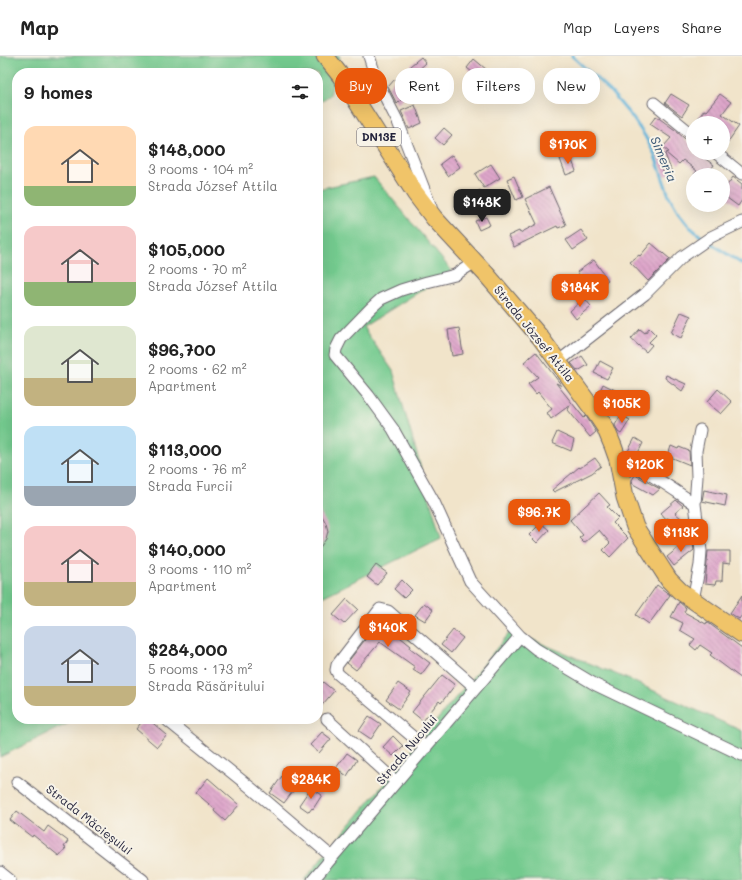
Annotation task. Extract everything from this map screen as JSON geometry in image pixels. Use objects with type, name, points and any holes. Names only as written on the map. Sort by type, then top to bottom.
[{"type":"main road","name":"DN13E","points":[[325,56],[340,75],[405,178],[434,218]]},
{"type":"main road","name":"Strada József Attila","points":[[434,218],[521,314],[559,361],[605,427],[614,446],[625,497],[635,527],[669,580],[692,600],[742,634]]},
{"type":"street","name":"Strada József Attila","points":[[369,56],[377,81],[398,122],[434,218]]},
{"type":"street","points":[[654,103],[686,129]]},
{"type":"street","points":[[725,160],[742,174]]},
{"type":"street","points":[[559,361],[645,294],[682,257],[711,237],[742,222]]},
{"type":"street","points":[[475,262],[455,275],[401,290],[381,299],[341,339],[335,355],[369,396],[393,429],[434,502],[470,581],[520,636],[536,649],[596,685],[742,755]]},
{"type":"street","points":[[692,600],[700,565],[701,551],[695,504],[697,477],[696,451],[700,430]]},
{"type":"street","points":[[618,460],[648,474],[695,504]]},
{"type":"street","points":[[426,748],[338,674],[336,670],[337,665],[380,609],[388,611],[476,688]]},
{"type":"street","name":"Strada Nucului","points":[[313,880],[520,636]]},
{"type":"street","points":[[327,719],[396,782]]},
{"type":"street","points":[[172,724],[251,788],[332,858]]},
{"type":"street","name":"Strada Măcieșului","points":[[18,782],[143,880]]},
{"type":"street","points":[[0,872],[10,880]]},
{"type":"green space","points":[[0,56],[340,56],[337,68],[335,68],[335,76],[330,95],[323,100],[323,68],[12,68],[12,724],[67,724],[0,757]]},
{"type":"green space","points":[[374,177],[452,271],[363,327],[393,371],[441,538],[323,597],[323,188]]},
{"type":"green space","points":[[511,631],[630,680],[742,731],[742,880],[304,880]]},
{"type":"building","points":[[421,57],[426,63],[420,68],[412,68],[410,66]]},
{"type":"building","points":[[474,59],[485,68],[467,68]]},
{"type":"building","points":[[395,79],[395,100],[388,87]]},
{"type":"building","points":[[671,94],[689,105],[682,116],[665,103]]},
{"type":"building","points":[[720,94],[731,102],[722,114],[725,116],[700,116],[704,110],[706,111]]},
{"type":"building","points":[[415,105],[422,123],[409,129],[401,111]]},
{"type":"building","points":[[656,116],[686,140],[686,160],[707,160],[714,165],[712,168],[693,168],[683,160],[679,164],[666,153],[669,152],[663,147],[671,138],[650,124]]},
{"type":"building","points":[[730,120],[739,126],[730,139]]},
{"type":"building","points":[[444,128],[452,135],[443,145],[435,138]]},
{"type":"building","points":[[665,154],[672,173],[665,176],[658,156]]},
{"type":"building","points":[[452,155],[460,167],[448,176],[440,164]]},
{"type":"building","points":[[570,155],[576,171],[566,175],[560,159]]},
{"type":"building","points":[[491,164],[500,178],[484,188],[475,174]]},
{"type":"building","points":[[514,176],[523,197],[516,200],[507,179]]},
{"type":"building","points":[[733,177],[742,184],[742,200],[738,206],[730,200],[730,181]]},
{"type":"building","points":[[549,187],[566,225],[558,228],[557,226],[514,247],[508,236],[519,231],[520,233],[537,224],[525,199]]},
{"type":"building","points":[[480,190],[484,197],[467,209],[463,202]]},
{"type":"building","points":[[486,217],[490,225],[479,230],[475,221]]},
{"type":"building","points":[[581,230],[588,240],[573,250],[566,240]]},
{"type":"building","points":[[651,243],[670,259],[648,281],[630,262],[639,255],[640,256]]},
{"type":"building","points":[[594,260],[608,280],[600,286],[602,289],[594,295],[577,272]]},
{"type":"building","points":[[584,298],[591,306],[576,319],[570,311]]},
{"type":"building","points":[[681,312],[691,316],[681,338],[671,333]]},
{"type":"building","points":[[459,328],[463,354],[452,356],[448,330]]},
{"type":"building","points":[[649,328],[656,335],[649,342],[652,345],[646,352],[631,339],[640,329],[645,333]]},
{"type":"building","points":[[536,352],[562,386],[556,383],[584,418],[586,416],[596,432],[590,437],[568,410],[570,405],[551,419],[547,413],[552,409],[538,392],[536,394],[528,384],[538,377],[524,362]]},
{"type":"building","points":[[582,356],[588,365],[578,371],[571,363]]},
{"type":"building","points":[[600,361],[613,368],[607,379],[594,373]]},
{"type":"building","points":[[666,375],[686,384],[682,391],[665,378]]},
{"type":"building","points":[[603,384],[615,390],[609,401],[606,399],[602,405],[597,397]]},
{"type":"building","points":[[718,389],[732,402],[721,414],[707,402]]},
{"type":"building","points":[[621,415],[630,420],[621,434],[618,432],[615,425]]},
{"type":"building","points":[[557,432],[574,440],[571,451],[552,443]]},
{"type":"building","points":[[635,438],[643,443],[636,457],[627,453]]},
{"type":"building","points":[[671,446],[689,451],[690,465],[668,456]]},
{"type":"building","points":[[595,458],[601,466],[592,473],[554,492],[552,490],[579,467],[580,468]]},
{"type":"building","points":[[635,475],[660,489],[653,495],[633,484],[632,480]]},
{"type":"building","points":[[704,490],[727,495],[725,506],[702,501]]},
{"type":"building","points":[[599,493],[610,505],[607,507],[618,518],[613,523],[628,538],[610,557],[603,550],[610,543],[599,530],[584,543],[579,538],[583,535],[570,520]]},
{"type":"building","points":[[676,500],[683,506],[675,513],[681,518],[674,524],[668,518],[666,519],[661,513]]},
{"type":"building","points":[[323,518],[328,531],[326,539],[323,543]]},
{"type":"building","points":[[541,523],[549,530],[537,543],[529,535]]},
{"type":"building","points":[[689,539],[693,544],[694,550],[674,566],[667,557]]},
{"type":"building","points":[[708,551],[730,551],[730,564],[723,563],[722,581],[716,581],[715,585],[705,584]]},
{"type":"building","points":[[376,565],[387,573],[377,585],[367,577]]},
{"type":"building","points":[[402,580],[412,590],[404,598],[394,589]]},
{"type":"building","points":[[657,585],[670,595],[649,624],[636,615]]},
{"type":"building","points":[[742,595],[742,615],[739,619],[730,613]]},
{"type":"building","points":[[347,599],[358,609],[344,624],[333,615]]},
{"type":"building","points":[[679,602],[686,608],[684,612],[706,624],[707,622],[742,648],[742,679],[710,655],[712,653],[700,645],[696,650],[690,645],[695,639],[680,630],[683,623],[671,617]]},
{"type":"building","points":[[424,603],[433,610],[425,621],[415,615]]},
{"type":"building","points":[[381,619],[391,627],[390,629],[411,646],[410,648],[430,663],[421,675],[413,670],[415,667],[380,642],[356,670],[347,663]]},
{"type":"building","points":[[453,630],[463,638],[451,653],[441,645]]},
{"type":"building","points":[[442,675],[455,685],[441,703],[439,701],[423,721],[412,712]]},
{"type":"building","points":[[323,682],[334,691],[323,704]]},
{"type":"building","points":[[398,683],[411,692],[399,709],[386,700]]},
{"type":"building","points":[[369,716],[381,724],[371,739],[359,731]]},
{"type":"building","points":[[140,724],[154,724],[167,735],[157,747],[136,729]]},
{"type":"building","points":[[322,732],[331,739],[319,753],[310,745]]},
{"type":"building","points":[[393,736],[403,746],[393,756],[383,747]]},
{"type":"building","points":[[347,753],[357,760],[347,776],[336,768]]},
{"type":"building","points":[[282,776],[296,787],[284,803],[270,793]]},
{"type":"building","points":[[208,778],[239,805],[225,821],[214,811],[215,809],[196,793]]},
{"type":"building","points":[[310,789],[313,789],[322,795],[313,809],[312,808],[309,812],[299,805]]},
{"type":"building","points":[[17,811],[44,832],[48,826],[68,841],[64,847],[66,848],[59,856],[33,835],[32,837],[10,820]]},
{"type":"waterway","name":"Simeria","points":[[572,56],[610,91],[632,117],[654,153],[669,196],[678,212],[690,227],[704,239]]},
{"type":"waterway","name":"Simeria","points":[[709,242],[742,264]]}]
